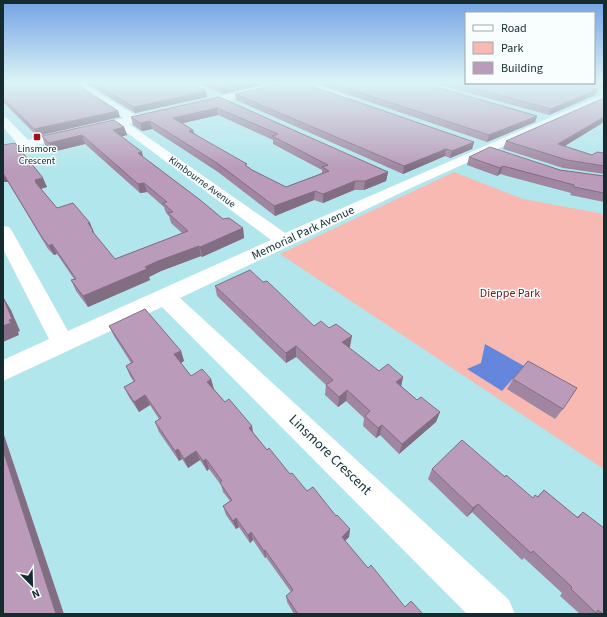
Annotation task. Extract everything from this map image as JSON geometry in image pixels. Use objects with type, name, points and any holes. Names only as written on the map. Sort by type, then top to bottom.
[{"type":"street","name":"Kimbourne Avenue","points":[[112,111],[284,241]]},
{"type":"street","points":[[3,149],[167,111]]},
{"type":"street","name":"Memorial Park Avenue","points":[[3,371],[408,184],[478,146],[563,111]]},
{"type":"street","points":[[3,120],[25,144]]},
{"type":"street","points":[[478,146],[508,156]]},
{"type":"street","points":[[390,176],[408,184]]},
{"type":"street","points":[[3,231],[63,344]]},
{"type":"street","name":"Linsmore Crescent","points":[[165,297],[495,614]]},
{"type":"green space","name":"Dieppe Park","points":[[454,172],[523,199],[604,214],[604,469],[280,254]]},
{"type":"water","points":[[485,344],[524,366],[502,391],[467,369],[481,363]]},
{"type":"building","points":[[16,111],[118,111],[34,129]]},
{"type":"building","points":[[158,111],[205,111],[173,118],[193,130],[189,131],[247,164],[245,165],[252,170],[286,187],[329,171],[322,167],[328,165],[272,136],[278,134],[224,111],[250,111],[388,172],[365,181],[355,181],[323,194],[315,191],[274,206],[217,163],[150,121],[140,123],[131,117]]},
{"type":"building","points":[[274,111],[384,111],[474,142],[452,151],[446,149],[404,166]]},
{"type":"building","points":[[415,111],[519,111],[537,116],[489,135]]},
{"type":"building","points":[[575,111],[604,111],[604,117],[558,144],[592,155],[597,152],[604,153],[604,166],[567,160],[506,141]]},
{"type":"building","points":[[114,120],[124,127],[113,130],[142,152],[138,153],[223,219],[229,218],[243,228],[200,247],[199,246],[158,261],[145,267],[147,269],[83,296],[71,280],[76,279],[52,244],[49,246],[43,239],[3,173],[3,145],[15,143],[43,178],[35,180],[36,183],[57,208],[73,203],[90,223],[88,223],[93,230],[92,231],[115,259],[188,231],[168,213],[173,212],[163,203],[167,202],[144,183],[138,184],[82,135],[49,143],[42,136]]},
{"type":"building","points":[[490,147],[560,170],[604,176],[604,193],[574,187],[574,185],[503,166],[500,168],[469,157]]},
{"type":"building","points":[[250,270],[263,282],[267,281],[314,326],[321,321],[329,328],[336,324],[352,336],[342,342],[379,371],[388,364],[403,377],[396,382],[417,400],[421,397],[440,412],[402,444],[382,425],[378,428],[365,416],[370,411],[347,390],[339,397],[326,385],[333,380],[296,346],[286,353],[215,286]]},
{"type":"building","points":[[3,297],[12,319],[9,320],[11,323],[3,326]]},
{"type":"building","points":[[145,309],[181,351],[174,354],[191,376],[202,369],[211,379],[207,382],[225,402],[229,399],[252,426],[249,428],[267,450],[269,448],[290,474],[292,473],[307,491],[313,487],[336,516],[337,515],[350,529],[342,537],[368,568],[371,565],[405,607],[411,601],[423,614],[298,614],[286,596],[293,590],[251,532],[248,535],[236,518],[233,521],[223,506],[232,500],[220,483],[222,481],[206,459],[203,461],[196,451],[184,459],[178,449],[175,451],[155,422],[161,418],[145,395],[134,402],[124,387],[135,381],[126,366],[133,362],[109,326]]},
{"type":"building","points":[[528,361],[577,388],[563,409],[513,379]]},
{"type":"building","points":[[462,440],[505,477],[506,475],[533,498],[535,495],[538,497],[544,490],[578,518],[583,512],[604,528],[603,614],[598,610],[596,613],[571,589],[572,587],[533,551],[531,553],[478,504],[473,508],[432,469]]},
{"type":"building","points":[[3,450],[56,614],[3,614]]},
{"type":"place","name":"Linsmore Crescent","points":[[37,137]]}]
